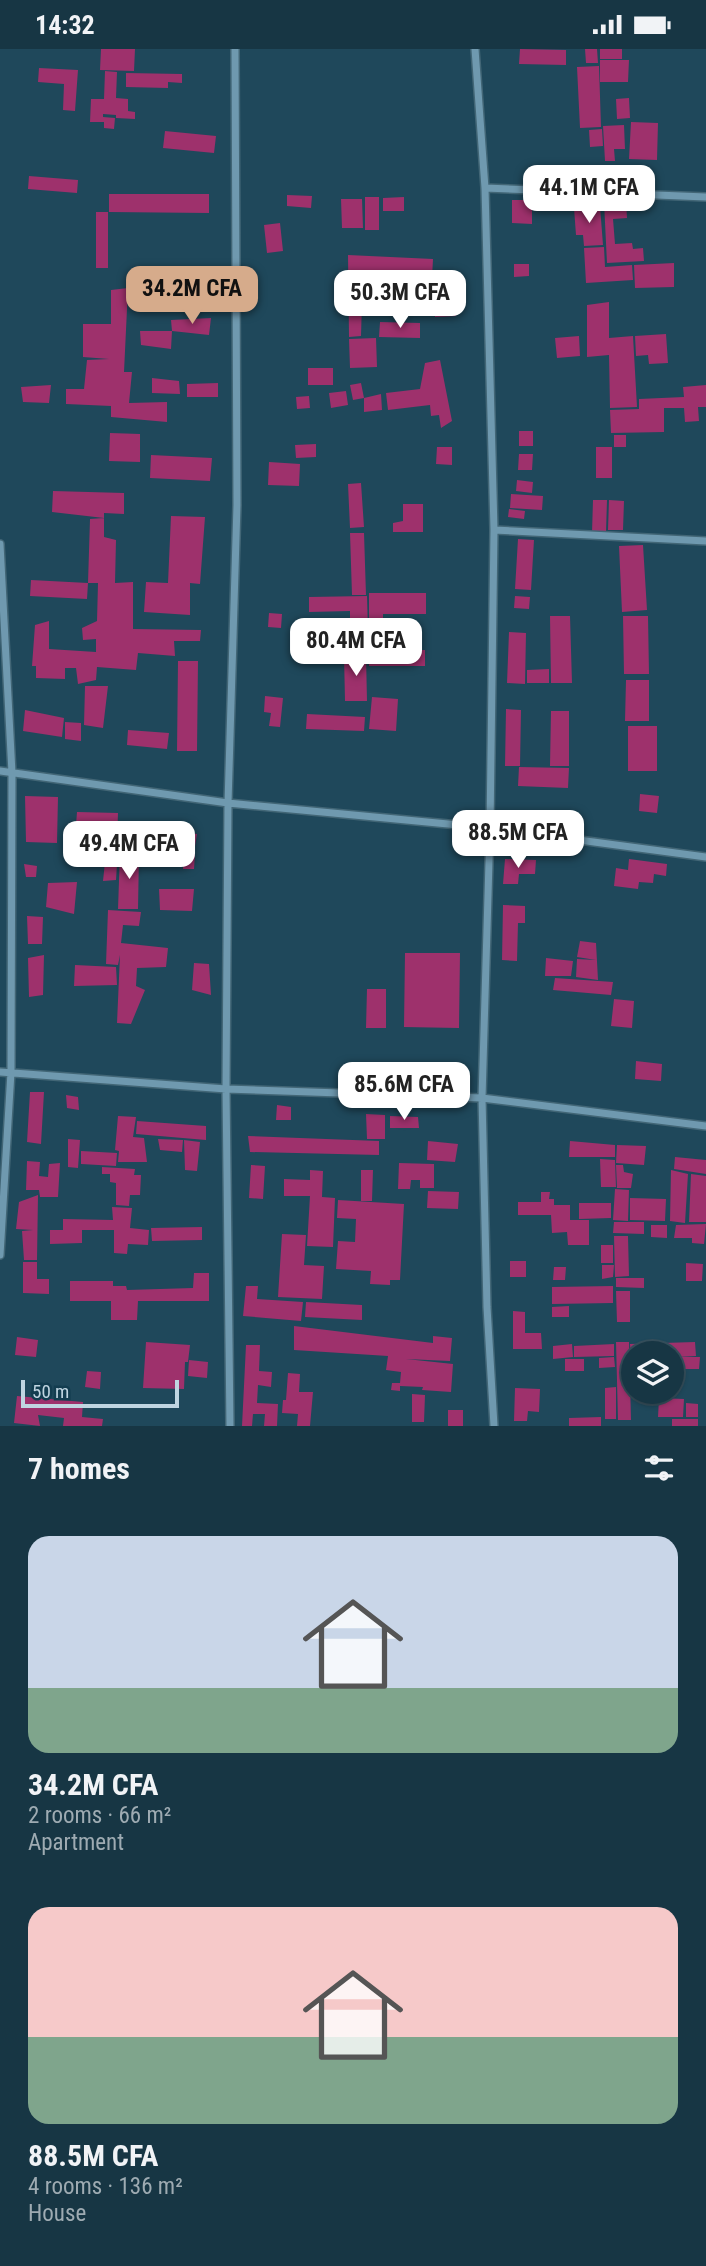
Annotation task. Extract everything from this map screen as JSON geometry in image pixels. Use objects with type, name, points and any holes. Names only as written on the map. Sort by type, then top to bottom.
[{"type":"street","points":[[230,1426],[226,1089],[228,803],[237,505],[235,49]]},
{"type":"street","points":[[475,49],[485,188],[494,530],[490,828],[482,1098],[487,1307],[494,1426]]},
{"type":"street","points":[[485,188],[706,197]]},
{"type":"street","points":[[494,530],[706,541]]},
{"type":"street","points":[[0,544],[12,773],[11,1072],[0,1255]]},
{"type":"street","points":[[0,771],[228,803],[490,828],[706,857]]},
{"type":"street","points":[[0,1072],[226,1089],[482,1098],[706,1126]]},
{"type":"building","points":[[101,49],[135,49],[134,71],[100,70]]},
{"type":"building","points":[[520,49],[566,50],[566,65],[519,64]]},
{"type":"building","points":[[585,49],[597,49],[598,63],[586,63]]},
{"type":"building","points":[[600,49],[622,49],[622,59],[600,59]]},
{"type":"building","points":[[600,60],[629,60],[628,82],[600,82]]},
{"type":"building","points":[[599,66],[601,127],[580,128],[577,67]]},
{"type":"building","points":[[39,68],[78,70],[75,111],[63,110],[64,84],[38,82]]},
{"type":"building","points":[[105,71],[117,72],[116,98],[128,99],[128,111],[135,112],[135,119],[103,114],[103,117],[115,118],[114,129],[104,128],[104,122],[90,122],[91,99],[104,99]]},
{"type":"building","points":[[126,73],[182,74],[182,83],[168,82],[168,88],[126,87]]},
{"type":"building","points":[[629,98],[630,118],[617,119],[616,99]]},
{"type":"building","points":[[631,122],[658,123],[657,160],[629,159]]},
{"type":"building","points":[[624,125],[625,149],[614,149],[615,161],[605,161],[603,126]]},
{"type":"building","points":[[602,129],[603,146],[590,147],[589,130]]},
{"type":"building","points":[[165,131],[216,136],[214,153],[163,148]]},
{"type":"building","points":[[29,176],[78,180],[77,193],[28,189]]},
{"type":"building","points":[[109,194],[209,194],[209,213],[109,212]]},
{"type":"building","points":[[287,195],[312,196],[311,208],[287,206]]},
{"type":"building","points":[[365,197],[379,197],[379,230],[365,230]]},
{"type":"building","points":[[404,197],[404,211],[383,211],[383,198]]},
{"type":"building","points":[[341,199],[362,199],[363,228],[342,228]]},
{"type":"building","points":[[512,200],[532,200],[532,224],[512,223]]},
{"type":"building","points":[[604,202],[626,202],[627,218],[613,219],[615,244],[632,243],[633,249],[643,248],[644,261],[607,263]]},
{"type":"building","points":[[600,206],[603,245],[584,246],[583,235],[576,235],[574,208]]},
{"type":"building","points":[[96,212],[108,212],[108,268],[96,268]]},
{"type":"building","points":[[280,223],[283,251],[267,253],[264,225]]},
{"type":"building","points":[[604,247],[605,267],[632,265],[633,280],[586,283],[584,248]]},
{"type":"building","points":[[348,255],[433,259],[432,278],[387,275],[388,270],[375,270],[374,286],[385,286],[384,307],[375,308],[374,301],[362,302],[361,336],[349,337]]},
{"type":"building","points":[[674,263],[674,287],[635,288],[634,265]]},
{"type":"building","points":[[514,264],[529,264],[529,276],[514,277]]},
{"type":"building","points":[[454,286],[456,316],[435,317],[433,288]]},
{"type":"building","points":[[128,288],[124,372],[132,372],[129,403],[167,402],[167,422],[111,417],[111,406],[66,404],[66,389],[84,389],[87,360],[109,359],[83,357],[83,324],[111,324],[111,290]]},
{"type":"building","points":[[609,302],[609,338],[633,336],[637,407],[610,408],[609,355],[587,357],[587,305]]},
{"type":"building","points":[[211,318],[209,335],[172,331],[171,320]]},
{"type":"building","points":[[380,322],[420,323],[420,338],[379,337]]},
{"type":"building","points":[[140,331],[172,331],[171,349],[141,345]]},
{"type":"building","points":[[666,334],[668,363],[649,364],[648,355],[636,356],[635,336]]},
{"type":"building","points":[[579,336],[580,356],[557,358],[555,338]]},
{"type":"building","points":[[376,338],[377,367],[350,368],[349,339]]},
{"type":"building","points":[[440,360],[452,421],[441,428],[439,415],[431,416],[430,405],[388,410],[386,393],[420,389],[425,363]]},
{"type":"building","points":[[308,368],[333,368],[333,385],[308,385]]},
{"type":"building","points":[[152,378],[179,381],[180,394],[152,393]]},
{"type":"building","points":[[218,383],[218,397],[187,397],[187,384]]},
{"type":"building","points":[[361,383],[364,398],[353,400],[350,385]]},
{"type":"building","points":[[51,385],[49,403],[23,402],[21,387]]},
{"type":"building","points":[[706,385],[706,407],[698,407],[699,421],[685,422],[684,408],[664,408],[664,432],[611,433],[610,410],[639,409],[639,399],[684,397],[683,387]]},
{"type":"building","points":[[346,391],[348,405],[331,408],[329,393]]},
{"type":"building","points":[[381,394],[382,410],[364,412],[364,398]]},
{"type":"building","points":[[309,396],[310,408],[297,409],[296,397]]},
{"type":"building","points":[[519,431],[533,431],[533,446],[519,446]]},
{"type":"building","points":[[110,433],[140,434],[140,462],[109,461]]},
{"type":"building","points":[[614,435],[626,435],[626,447],[614,447]]},
{"type":"building","points":[[316,444],[316,457],[296,458],[295,445]]},
{"type":"building","points":[[437,447],[452,447],[452,465],[436,464]]},
{"type":"building","points":[[596,447],[612,447],[612,478],[596,478]]},
{"type":"building","points":[[519,454],[533,454],[532,470],[518,470]]},
{"type":"building","points":[[151,455],[212,458],[210,481],[150,478]]},
{"type":"building","points":[[269,462],[300,464],[299,486],[268,485]]},
{"type":"building","points":[[517,480],[533,482],[532,493],[516,491]]},
{"type":"building","points":[[361,483],[364,527],[350,528],[348,484]]},
{"type":"building","points":[[53,491],[124,493],[124,514],[104,513],[104,518],[52,512]]},
{"type":"building","points":[[511,494],[543,496],[542,510],[510,508]]},
{"type":"building","points":[[593,500],[607,500],[606,533],[592,533]]},
{"type":"building","points":[[609,500],[624,501],[623,530],[608,530]]},
{"type":"building","points":[[403,504],[423,504],[423,532],[393,532],[393,523],[403,521]]},
{"type":"building","points":[[509,509],[525,511],[524,519],[508,517]]},
{"type":"building","points":[[171,516],[205,517],[200,584],[190,583],[190,615],[144,612],[146,582],[168,583]]},
{"type":"building","points":[[104,518],[104,537],[116,540],[115,583],[133,582],[133,629],[201,630],[200,641],[174,641],[175,656],[138,653],[136,670],[97,667],[96,680],[78,684],[76,668],[65,668],[65,679],[36,678],[36,666],[32,666],[35,625],[49,621],[49,649],[96,652],[96,639],[83,640],[82,628],[97,621],[98,583],[88,583],[90,519]]},
{"type":"building","points":[[350,533],[364,533],[366,595],[352,595]]},
{"type":"building","points":[[518,539],[534,540],[531,590],[515,589]]},
{"type":"building","points":[[643,545],[647,610],[622,612],[619,546]]},
{"type":"building","points":[[31,580],[88,583],[87,599],[30,596]]},
{"type":"building","points":[[369,593],[426,593],[426,614],[383,614],[383,651],[425,650],[425,666],[369,666]]},
{"type":"building","points":[[367,596],[368,631],[360,631],[360,623],[350,623],[350,611],[309,612],[309,597]]},
{"type":"building","points":[[515,596],[530,597],[529,609],[514,608]]},
{"type":"building","points":[[269,613],[282,614],[281,628],[268,627]]},
{"type":"building","points":[[550,616],[570,616],[572,683],[551,683]]},
{"type":"building","points":[[623,616],[648,616],[649,674],[624,674]]},
{"type":"building","points":[[509,632],[526,633],[525,684],[507,683]]},
{"type":"building","points":[[344,655],[366,655],[367,701],[345,701]]},
{"type":"building","points":[[178,661],[198,661],[197,751],[177,751]]},
{"type":"building","points":[[549,669],[549,683],[527,683],[527,670]]},
{"type":"building","points":[[626,680],[649,680],[649,721],[625,721]]},
{"type":"building","points":[[85,686],[108,686],[103,728],[84,725]]},
{"type":"building","points":[[265,696],[283,698],[280,727],[269,726],[271,713],[264,712]]},
{"type":"building","points":[[372,697],[398,699],[396,731],[369,729]]},
{"type":"building","points":[[506,709],[521,710],[520,766],[505,766]]},
{"type":"building","points":[[25,710],[64,718],[62,737],[23,731]]},
{"type":"building","points":[[551,711],[569,711],[569,766],[550,766]]},
{"type":"building","points":[[307,714],[365,717],[364,731],[306,729]]},
{"type":"building","points":[[65,722],[81,723],[81,741],[65,739]]},
{"type":"building","points":[[628,726],[657,726],[657,771],[628,771]]},
{"type":"building","points":[[128,730],[169,733],[167,749],[127,745]]},
{"type":"building","points":[[519,767],[569,768],[568,788],[518,786]]},
{"type":"building","points":[[640,794],[659,796],[657,813],[639,811]]},
{"type":"building","points":[[25,796],[58,797],[57,843],[26,842]]},
{"type":"building","points":[[77,812],[118,813],[117,843],[75,838]]},
{"type":"building","points":[[153,822],[178,825],[171,831],[197,834],[194,852],[120,846],[122,825],[139,826],[140,830],[153,833]]},
{"type":"building","points":[[69,844],[118,848],[116,880],[103,881],[105,862],[69,858]]},
{"type":"building","points":[[120,852],[139,854],[138,909],[118,909]]},
{"type":"building","points":[[184,853],[195,853],[194,869],[183,869]]},
{"type":"building","points":[[505,859],[536,860],[535,874],[519,874],[518,884],[503,884]]},
{"type":"building","points":[[629,859],[667,864],[666,876],[654,874],[653,883],[639,882],[638,889],[614,886],[616,868],[628,870]]},
{"type":"building","points":[[24,864],[37,866],[36,877],[26,877]]},
{"type":"building","points":[[77,882],[74,914],[46,907],[48,883]]},
{"type":"building","points":[[159,889],[194,889],[192,911],[160,910]]},
{"type":"building","points":[[503,905],[525,906],[525,923],[518,923],[517,961],[502,960]]},
{"type":"building","points":[[108,910],[141,912],[139,926],[123,925],[121,943],[168,948],[166,967],[137,968],[136,986],[145,990],[131,1024],[117,1023],[120,955],[118,965],[106,964]]},
{"type":"building","points":[[27,916],[43,917],[42,944],[28,944]]},
{"type":"building","points":[[580,941],[596,943],[598,980],[576,977],[577,959],[596,960],[577,957]]},
{"type":"building","points":[[405,953],[460,953],[459,1028],[404,1027]]},
{"type":"building","points":[[44,955],[43,995],[29,997],[28,958]]},
{"type":"building","points":[[546,958],[573,961],[571,976],[545,976]]},
{"type":"building","points":[[194,963],[209,964],[211,995],[192,990]]},
{"type":"building","points":[[75,965],[116,967],[117,985],[74,986]]},
{"type":"building","points":[[555,978],[613,982],[611,995],[553,990]]},
{"type":"building","points":[[367,989],[386,989],[386,1028],[366,1028]]},
{"type":"building","points":[[614,999],[634,1001],[632,1028],[611,1026]]},
{"type":"building","points":[[636,1061],[662,1064],[661,1081],[635,1079]]},
{"type":"building","points":[[30,1092],[44,1092],[41,1144],[27,1142]]},
{"type":"building","points":[[66,1095],[78,1097],[79,1110],[67,1108]]},
{"type":"building","points":[[277,1105],[291,1107],[291,1120],[276,1120]]},
{"type":"building","points":[[366,1114],[385,1115],[385,1139],[367,1139]]},
{"type":"building","points":[[118,1116],[136,1117],[133,1137],[144,1138],[147,1162],[118,1162],[119,1151],[115,1150]]},
{"type":"building","points":[[390,1116],[418,1117],[419,1128],[390,1128]]},
{"type":"building","points":[[137,1121],[206,1126],[206,1140],[136,1134]]},
{"type":"building","points":[[248,1136],[379,1141],[379,1155],[250,1152]]},
{"type":"building","points":[[68,1139],[80,1140],[78,1168],[68,1167]]},
{"type":"building","points":[[158,1139],[183,1140],[182,1152],[160,1150]]},
{"type":"building","points":[[184,1140],[200,1142],[197,1171],[185,1170]]},
{"type":"building","points":[[428,1141],[458,1144],[455,1162],[427,1160]]},
{"type":"building","points":[[570,1141],[615,1145],[615,1157],[569,1157]]},
{"type":"building","points":[[617,1145],[646,1146],[644,1165],[616,1163]]},
{"type":"building","points":[[81,1151],[117,1153],[116,1166],[81,1164]]},
{"type":"building","points":[[675,1157],[706,1160],[706,1174],[674,1169]]},
{"type":"building","points":[[600,1159],[615,1160],[616,1187],[601,1187]]},
{"type":"building","points":[[27,1161],[40,1162],[39,1176],[48,1177],[49,1164],[60,1163],[58,1197],[40,1197],[39,1190],[26,1190]]},
{"type":"building","points":[[399,1163],[434,1164],[434,1188],[420,1188],[420,1180],[411,1180],[410,1189],[398,1189]]},
{"type":"building","points":[[251,1165],[265,1166],[263,1199],[249,1198]]},
{"type":"building","points":[[616,1165],[623,1165],[624,1172],[633,1174],[631,1188],[617,1188]]},
{"type":"building","points":[[102,1167],[135,1169],[134,1175],[141,1175],[140,1195],[130,1195],[129,1206],[116,1205],[116,1183],[110,1182],[110,1174],[102,1174]]},
{"type":"building","points":[[310,1170],[323,1171],[322,1197],[335,1198],[333,1247],[307,1246],[310,1196],[284,1196],[284,1179],[310,1180]]},
{"type":"building","points":[[361,1170],[373,1170],[372,1201],[361,1201]]},
{"type":"building","points":[[671,1170],[688,1174],[685,1223],[670,1221]]},
{"type":"building","points":[[691,1174],[706,1176],[706,1222],[689,1222]]},
{"type":"building","points":[[615,1189],[629,1190],[628,1221],[613,1220]]},
{"type":"building","points":[[428,1191],[459,1192],[458,1209],[427,1208]]},
{"type":"building","points":[[541,1192],[550,1192],[549,1199],[554,1199],[554,1205],[570,1205],[570,1220],[589,1220],[589,1245],[568,1245],[567,1232],[552,1233],[551,1215],[518,1215],[518,1202],[541,1202]]},
{"type":"building","points":[[38,1195],[37,1260],[24,1260],[22,1231],[33,1230],[16,1229],[19,1202]]},
{"type":"building","points":[[630,1198],[666,1199],[665,1221],[630,1220]]},
{"type":"building","points":[[338,1200],[404,1204],[400,1280],[390,1280],[390,1285],[370,1284],[371,1271],[336,1269],[338,1241],[355,1242],[356,1219],[337,1218]]},
{"type":"building","points":[[579,1203],[611,1203],[611,1218],[579,1219]]},
{"type":"building","points":[[112,1207],[132,1208],[130,1228],[149,1230],[148,1245],[128,1244],[127,1254],[114,1253],[114,1230],[82,1230],[82,1243],[50,1244],[50,1230],[63,1230],[63,1219],[113,1220]]},
{"type":"building","points":[[614,1222],[644,1222],[644,1234],[613,1233]]},
{"type":"building","points":[[706,1224],[704,1244],[692,1243],[692,1238],[674,1238],[676,1225]]},
{"type":"building","points":[[651,1225],[667,1225],[667,1238],[651,1237]]},
{"type":"building","points":[[202,1227],[202,1240],[152,1241],[151,1228]]},
{"type":"building","points":[[282,1234],[306,1235],[304,1265],[324,1266],[322,1299],[278,1297]]},
{"type":"building","points":[[614,1236],[628,1236],[629,1276],[615,1277]]},
{"type":"building","points":[[601,1245],[613,1245],[613,1263],[601,1263]]},
{"type":"building","points":[[510,1261],[526,1261],[526,1277],[510,1277]]},
{"type":"building","points":[[23,1262],[37,1262],[37,1279],[49,1279],[49,1294],[23,1293]]},
{"type":"building","points":[[686,1263],[703,1264],[702,1281],[686,1281]]},
{"type":"building","points":[[602,1265],[614,1265],[613,1277],[602,1279]]},
{"type":"building","points":[[554,1267],[566,1267],[565,1280],[553,1280]]},
{"type":"building","points":[[194,1273],[209,1273],[209,1301],[138,1301],[137,1320],[111,1320],[111,1301],[70,1301],[70,1281],[113,1281],[113,1286],[126,1286],[127,1290],[193,1288]]},
{"type":"building","points":[[616,1278],[644,1278],[644,1288],[616,1287]]},
{"type":"building","points":[[246,1286],[258,1286],[257,1299],[303,1302],[301,1321],[243,1316]]},
{"type":"building","points":[[613,1286],[613,1303],[552,1304],[552,1287]]},
{"type":"building","points":[[616,1291],[630,1291],[630,1322],[617,1322]]},
{"type":"building","points":[[306,1302],[362,1305],[362,1320],[305,1317]]},
{"type":"building","points":[[569,1306],[569,1317],[552,1317],[552,1307]]},
{"type":"building","points":[[513,1311],[525,1312],[525,1333],[541,1333],[542,1349],[513,1349]]},
{"type":"building","points":[[294,1326],[433,1343],[433,1336],[452,1338],[450,1361],[406,1359],[453,1364],[451,1392],[400,1386],[400,1391],[391,1390],[392,1383],[400,1383],[401,1372],[386,1370],[388,1356],[294,1350]]},
{"type":"building","points":[[17,1337],[38,1340],[36,1357],[15,1355]]},
{"type":"building","points":[[146,1342],[190,1345],[188,1362],[185,1362],[184,1389],[143,1388]]},
{"type":"building","points":[[616,1342],[621,1342],[621,1404],[631,1404],[631,1420],[618,1420]]},
{"type":"building","points":[[684,1342],[695,1342],[696,1356],[684,1357]]},
{"type":"building","points":[[572,1344],[573,1357],[553,1359],[553,1346]]},
{"type":"building","points":[[614,1344],[614,1356],[574,1357],[574,1346]]},
{"type":"building","points":[[246,1345],[260,1345],[259,1371],[272,1372],[271,1387],[258,1385],[257,1403],[278,1404],[277,1426],[264,1426],[265,1414],[253,1414],[252,1426],[242,1426]]},
{"type":"building","points":[[614,1357],[615,1367],[599,1368],[599,1358]]},
{"type":"building","points":[[684,1357],[700,1357],[699,1369],[684,1369]]},
{"type":"building","points":[[565,1359],[584,1359],[584,1371],[565,1371]]},
{"type":"building","points":[[189,1360],[208,1362],[207,1378],[188,1376]]},
{"type":"building","points":[[87,1371],[101,1372],[100,1389],[85,1387]]},
{"type":"building","points":[[288,1373],[300,1374],[299,1392],[313,1392],[310,1426],[297,1426],[298,1414],[282,1413]]},
{"type":"building","points":[[616,1387],[616,1419],[605,1419],[605,1388]]},
{"type":"building","points":[[515,1388],[540,1389],[539,1412],[528,1411],[527,1421],[514,1421]]},
{"type":"building","points":[[412,1394],[425,1395],[424,1422],[412,1422]]},
{"type":"building","points":[[17,1396],[83,1402],[82,1417],[103,1419],[102,1426],[63,1426],[64,1418],[38,1415],[40,1426],[14,1423]]},
{"type":"building","points":[[686,1403],[698,1404],[698,1417],[686,1417]]},
{"type":"building","points":[[659,1404],[684,1404],[683,1417],[658,1417]]},
{"type":"building","points":[[448,1410],[463,1410],[463,1426],[448,1426]]},
{"type":"building","points":[[601,1417],[601,1426],[569,1426],[569,1418]]},
{"type":"building","points":[[672,1419],[698,1419],[698,1426],[672,1426]]}]
